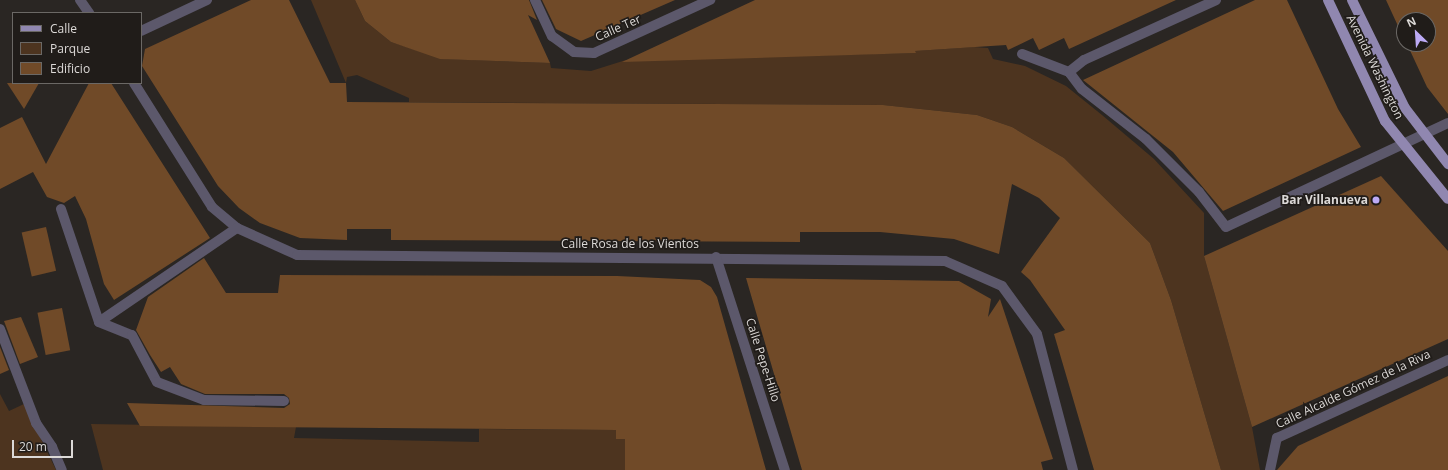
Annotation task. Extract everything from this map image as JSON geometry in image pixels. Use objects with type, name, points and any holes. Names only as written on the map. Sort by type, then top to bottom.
[{"type":"main road","name":"Avenida Washington","points":[[1328,0],[1385,121],[1402,145],[1448,199]]},
{"type":"main road","name":"Avenida Washington","points":[[1352,0],[1405,108],[1422,134],[1448,164]]},
{"type":"street","points":[[80,0],[88,12]]},
{"type":"street","points":[[142,31],[207,0]]},
{"type":"street","name":"Calle Ter","points":[[535,0],[552,36],[574,52],[594,53],[710,0]]},
{"type":"street","points":[[1069,72],[1084,60],[1216,0]]},
{"type":"street","points":[[1022,54],[1069,72],[1082,90],[1146,139],[1194,186],[1226,227],[1448,123]]},
{"type":"street","name":"Calle Rosa de los Vientos","points":[[135,84],[212,207],[237,228],[297,255],[716,257],[945,261],[1002,286],[1037,334],[1074,470]]},
{"type":"street","points":[[61,209],[98,322]]},
{"type":"street","points":[[98,322],[237,228]]},
{"type":"street","name":"Calle Pepe-Hillo","points":[[716,257],[785,470]]},
{"type":"street","points":[[98,322],[132,335],[157,382],[204,400],[284,401]]},
{"type":"street","points":[[0,329],[36,423],[52,447],[62,470]]},
{"type":"street","name":"Calle Alcalde Gómez de la Riva","points":[[1270,470],[1277,438],[1448,360]]},
{"type":"green space","points":[[311,0],[355,0],[365,21],[391,42],[445,59],[550,63],[551,68],[591,71],[626,60],[915,53],[915,51],[974,47],[988,48],[993,59],[1025,66],[1066,86],[1154,159],[1204,213],[1204,256],[1252,427],[1260,470],[1221,470],[1171,300],[1150,243],[1064,158],[1012,127],[977,115],[883,105],[409,102],[409,98],[357,75],[347,77],[346,83]]},
{"type":"green space","points":[[0,394],[9,411],[24,404],[56,470],[0,470]]},
{"type":"green space","points":[[91,424],[296,427],[294,438],[479,442],[479,429],[616,430],[625,439],[625,470],[103,470]]},
{"type":"building","points":[[251,0],[289,0],[330,83],[346,83],[347,102],[883,105],[977,115],[1012,127],[1064,158],[1150,243],[1171,300],[1221,470],[1094,470],[1054,334],[1065,330],[1030,280],[1021,272],[1060,218],[1039,198],[1012,184],[999,254],[954,239],[880,232],[800,232],[800,242],[391,240],[391,229],[347,229],[347,240],[300,238],[260,223],[239,208],[218,186],[142,66],[145,49]]},
{"type":"building","points":[[355,0],[529,0],[537,20],[528,15],[550,63],[440,59],[391,42],[365,21]]},
{"type":"building","points":[[542,0],[675,0],[581,41],[556,29]]},
{"type":"building","points":[[755,0],[1176,0],[1069,49],[1064,38],[1039,50],[1033,38],[1008,50],[1006,45],[915,51],[916,53],[622,62]]},
{"type":"building","points":[[1255,0],[1287,0],[1338,109],[1361,147],[1223,211],[1173,152],[1083,80]]},
{"type":"building","points":[[1386,0],[1448,0],[1448,114],[1427,87],[1411,52],[1436,52],[1436,12],[1396,12],[1396,22]]},
{"type":"building","points":[[7,83],[38,84],[24,109]]},
{"type":"building","points":[[88,84],[112,84],[210,238],[114,300],[104,284],[86,219],[75,196],[64,203],[47,197],[33,172],[0,189],[0,128],[22,117],[46,164]]},
{"type":"building","points":[[1381,176],[1448,251],[1448,339],[1252,427],[1204,256]]},
{"type":"building","points":[[46,227],[56,271],[32,276],[22,233]]},
{"type":"building","points":[[204,258],[226,293],[278,293],[280,275],[617,276],[700,280],[711,287],[717,297],[766,470],[625,470],[625,439],[616,439],[616,430],[140,426],[127,403],[284,408],[290,404],[289,398],[284,394],[205,394],[181,384],[170,367],[161,372],[150,355],[136,330],[148,297]]},
{"type":"building","points":[[746,278],[959,281],[991,299],[988,317],[1000,299],[1053,459],[1041,462],[1043,470],[802,470]]},
{"type":"building","points":[[62,308],[70,350],[46,355],[37,313]]},
{"type":"building","points":[[21,317],[38,357],[20,364],[4,321]]},
{"type":"building","points":[[0,347],[9,370],[0,374]]},
{"type":"building","points":[[1448,376],[1448,470],[1277,470],[1298,446]]},
{"type":"place","name":"Bar Villanueva","points":[[1376,200]]}]
